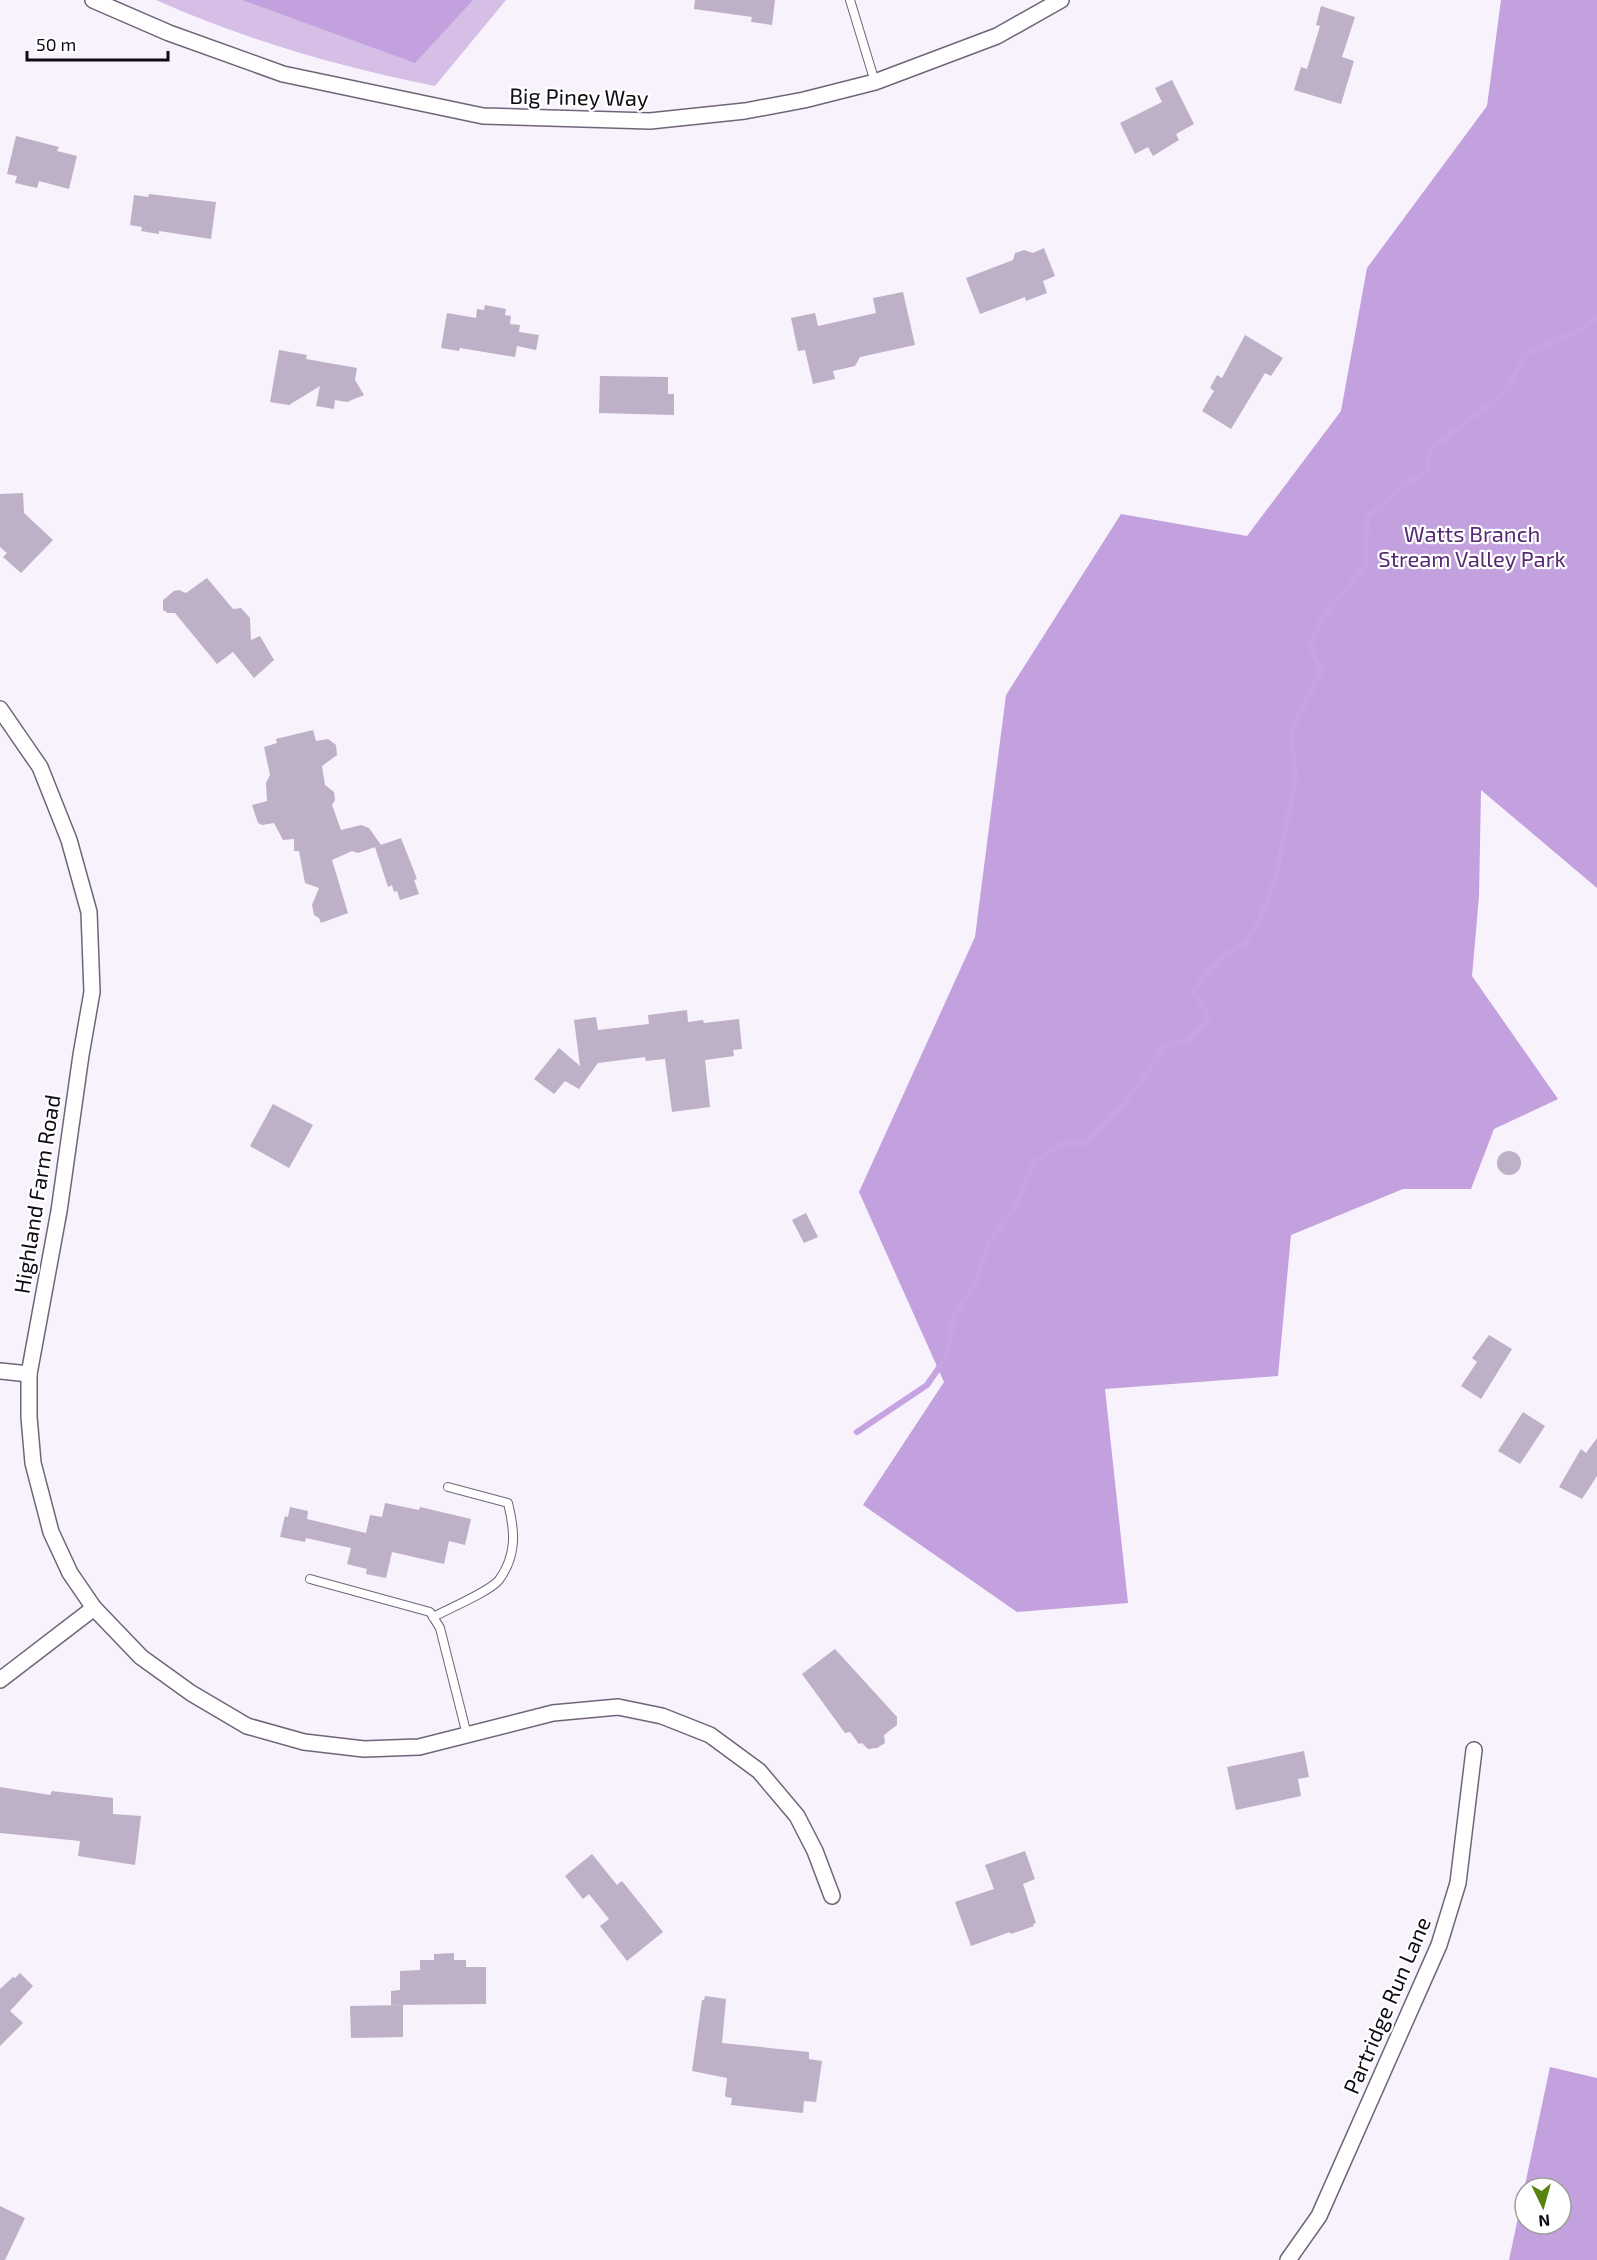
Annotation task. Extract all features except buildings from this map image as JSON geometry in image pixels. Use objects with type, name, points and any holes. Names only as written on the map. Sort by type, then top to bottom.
[{"type":"street","name":"Big Piney Way","points":[[93,0],[169,33],[283,74],[483,116],[650,121],[745,111],[804,100],[875,82],[997,36],[1061,0]]},
{"type":"street","name":"Highland Farm Road","points":[[0,709],[40,767],[69,840],[89,912],[92,994],[59,1211],[29,1374],[29,1417],[33,1463],[51,1532],[70,1574],[94,1608],[141,1657],[190,1693],[247,1726],[304,1742],[364,1749],[419,1747],[553,1713],[618,1707],[662,1716],[710,1735],[759,1771],[797,1816],[815,1851],[832,1896]]},
{"type":"street","points":[[0,1371],[29,1374]]},
{"type":"street","points":[[0,1680],[94,1608]]},
{"type":"street","name":"Partridge Run Lane","points":[[1288,2260],[1318,2216],[1439,1945],[1458,1883],[1474,1750]]},
{"type":"lane","points":[[850,0],[875,82]]},
{"type":"lane","points":[[433,1617],[498,1581],[511,1555],[515,1529],[508,1503],[448,1487]]},
{"type":"lane","points":[[310,1579],[430,1612],[440,1628],[467,1734]]},
{"type":"shaded area","points":[[156,0],[506,0],[435,86],[293,51],[224,28]]},
{"type":"green space","points":[[242,0],[473,0],[415,63]]},
{"type":"green space","name":"Watts Branch Stream Valley Park","points":[[1501,0],[1597,0],[1597,888],[1481,790],[1479,896],[1472,976],[1558,1099],[1494,1129],[1471,1189],[1403,1189],[1291,1235],[1278,1376],[1105,1389],[1128,1603],[1017,1612],[863,1505],[944,1382],[859,1192],[975,937],[1006,695],[1121,514],[1247,536],[1341,411],[1367,268],[1487,106]]},
{"type":"green space","points":[[1550,2067],[1597,2078],[1597,2260],[1509,2260],[1514,2236],[1573,2236],[1573,2176],[1527,2176]]},
{"type":"waterway","points":[[857,1432],[927,1385],[947,1356],[953,1318],[975,1284],[988,1245],[1015,1206],[1034,1163],[1062,1143],[1086,1143],[1128,1098],[1162,1047],[1187,1041],[1209,1017],[1193,990],[1224,955],[1245,943],[1260,919],[1276,877],[1296,778],[1291,732],[1321,671],[1310,646],[1322,618],[1366,565],[1367,518],[1401,487],[1427,471],[1430,450],[1504,393],[1527,353],[1584,329],[1597,317]]}]
